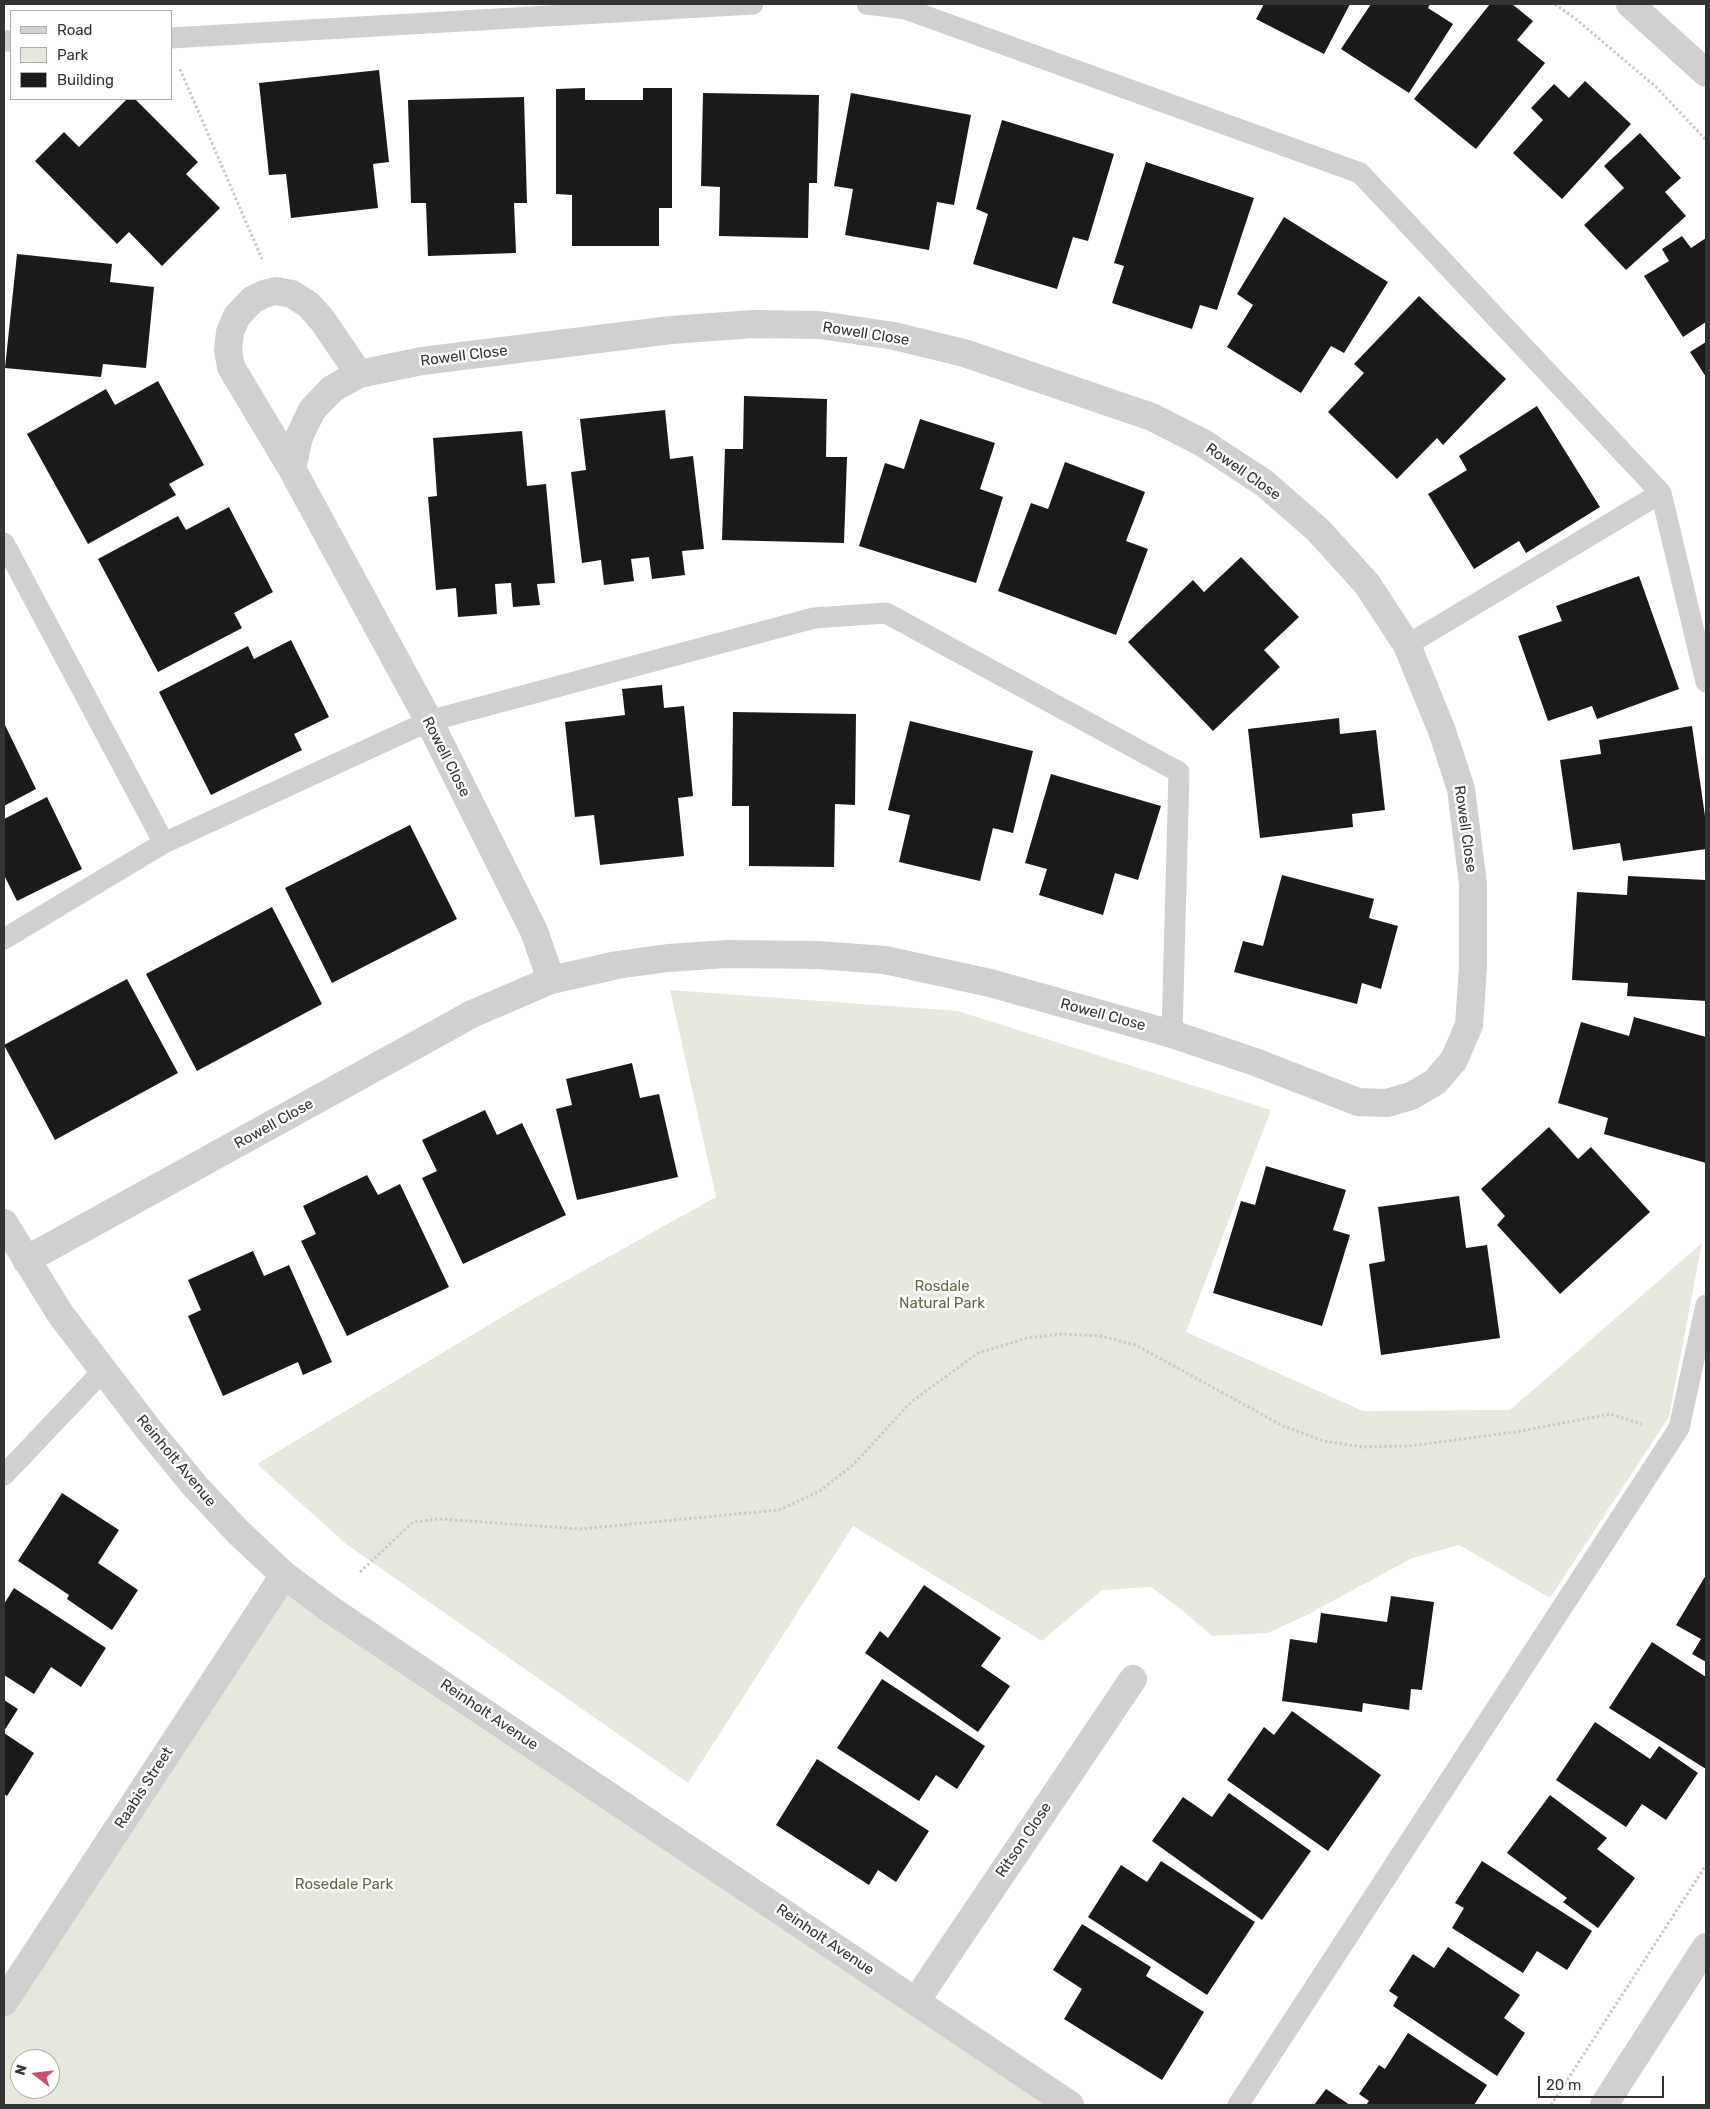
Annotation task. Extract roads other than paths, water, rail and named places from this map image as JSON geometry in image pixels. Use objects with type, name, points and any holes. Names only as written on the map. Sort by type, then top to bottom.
[{"type":"street","points":[[1630,4],[1706,73]]},
{"type":"street","points":[[292,469],[232,367],[228,350],[230,332],[237,316],[252,300],[264,294],[276,291],[292,294],[309,305],[323,321],[358,374]]},
{"type":"street","name":"Rowell Close","points":[[26,1260],[472,1014],[551,980],[625,964],[668,958],[727,954],[885,960],[990,983],[1172,1034],[1255,1062],[1358,1102],[1387,1102],[1412,1096],[1435,1082],[1454,1060],[1468,1025],[1473,967],[1473,884],[1462,789],[1442,731],[1407,645],[1367,584],[1318,530],[1264,484],[1204,443],[1152,417],[964,353],[894,336],[820,325],[754,324],[671,330],[422,361],[358,374],[332,389],[312,410],[300,437],[292,469],[429,721],[534,931],[551,980]]},
{"type":"street","name":"Reinholt Avenue","points":[[4,1223],[61,1315],[102,1372],[194,1486],[238,1532],[284,1575],[331,1610],[1070,2105]]},
{"type":"street","name":"Raabis Street","points":[[4,2002],[284,1575]]},
{"type":"street","name":"Ritson Close","points":[[916,2001],[1133,1679]]},
{"type":"street","points":[[1604,2105],[1706,1948]]},
{"type":"lane","points":[[172,38],[754,4]]},
{"type":"lane","points":[[867,4],[906,9],[1360,173],[1662,493],[1706,682]]},
{"type":"lane","points":[[1407,645],[1662,493]]},
{"type":"lane","points":[[4,543],[164,843]]},
{"type":"lane","points":[[4,939],[164,843],[429,721],[814,618],[886,613],[1179,772],[1172,1034]]},
{"type":"lane","points":[[1238,2105],[1680,1428],[1706,1306]]},
{"type":"lane","points":[[4,1475],[102,1372]]},
{"type":"park label","name":"Rosdale Natural Park","points":[[942,1296]]},
{"type":"park label","name":"Rosedale Park","points":[[344,1885]]}]
